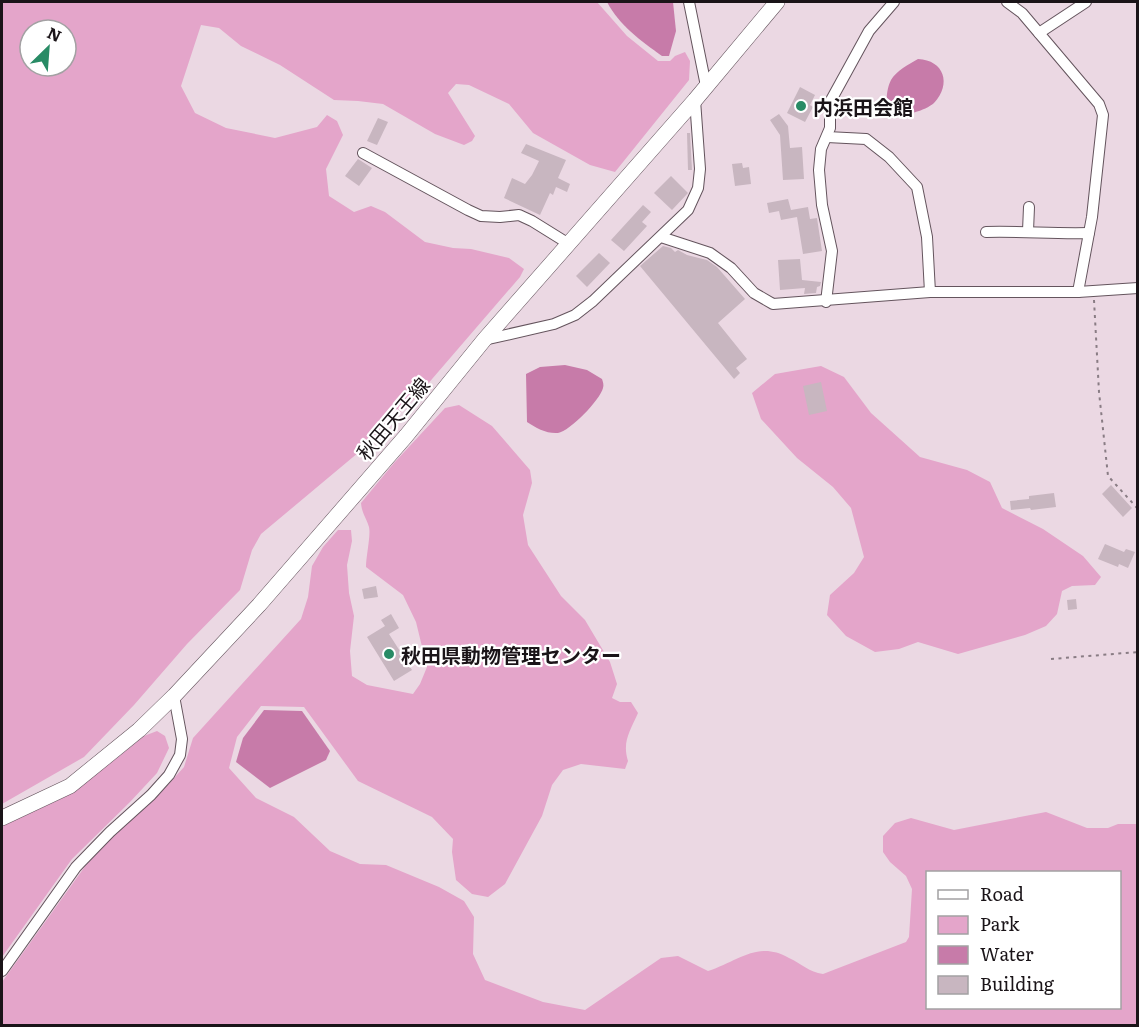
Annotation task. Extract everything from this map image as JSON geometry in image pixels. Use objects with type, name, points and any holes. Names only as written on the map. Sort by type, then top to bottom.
[{"type":"main road","name":"秋田天王線","points":[[2,818],[69,786],[139,730],[174,696],[259,605],[369,479],[484,340],[695,100],[777,2]]},
{"type":"street","points":[[689,2],[706,86]]},
{"type":"street","points":[[826,302],[832,251],[819,178],[821,149],[830,128],[830,102],[869,31],[894,2]]},
{"type":"street","points":[[1039,33],[1086,2]]},
{"type":"street","points":[[1012,3],[1099,104],[1103,114],[1089,233],[1078,292]]},
{"type":"street","points":[[484,340],[554,324],[575,315],[593,301],[688,210],[698,188],[700,169],[695,100]]},
{"type":"street","points":[[827,137],[866,139],[889,157],[917,187],[927,237],[930,292]]},
{"type":"street","points":[[363,153],[468,210],[482,216],[519,215],[569,244]]},
{"type":"street","points":[[1028,231],[1029,207]]},
{"type":"street","points":[[986,232],[1089,233]]},
{"type":"street","points":[[661,237],[710,253],[731,268],[754,293],[773,304],[826,302],[930,292],[1078,292],[1137,288]]},
{"type":"street","points":[[2,971],[76,867],[169,775],[180,755],[182,739],[174,696]]},
{"type":"path","points":[[1093,291],[1099,392],[1108,476],[1137,509]]},
{"type":"path","points":[[1051,659],[1137,652]]},
{"type":"green space","points":[[2,2],[597,2],[627,36],[658,61],[670,61],[685,52],[690,61],[689,80],[615,172],[590,165],[533,133],[509,104],[469,85],[456,84],[448,93],[475,136],[472,141],[464,145],[435,134],[383,104],[334,100],[280,65],[241,46],[219,28],[201,25],[181,86],[195,113],[226,128],[275,138],[317,127],[327,115],[337,121],[343,135],[326,169],[329,196],[354,212],[371,206],[385,212],[425,242],[509,258],[524,269],[520,277],[420,393],[371,442],[261,534],[252,550],[240,590],[187,644],[134,705],[84,757],[2,804]]},
{"type":"green space","points":[[821,366],[844,377],[871,413],[920,457],[967,470],[990,482],[1002,508],[1043,529],[1083,556],[1101,577],[1095,585],[1072,586],[1062,591],[1057,614],[1046,626],[1025,635],[958,654],[918,642],[899,649],[875,652],[846,636],[827,615],[830,595],[854,573],[864,557],[851,508],[833,487],[797,458],[761,419],[752,393],[775,374]]},
{"type":"green space","points":[[459,405],[492,426],[530,470],[532,483],[523,515],[528,545],[561,596],[585,620],[610,662],[617,684],[612,698],[620,702],[631,702],[638,713],[626,742],[628,761],[625,769],[581,764],[563,770],[552,785],[542,816],[505,884],[488,897],[472,894],[456,880],[452,852],[453,839],[432,817],[358,781],[304,707],[261,706],[237,737],[229,768],[256,798],[294,817],[330,851],[360,864],[386,865],[439,887],[464,901],[474,917],[473,954],[485,980],[543,1002],[585,1010],[661,958],[678,956],[708,971],[748,954],[768,951],[778,953],[810,970],[823,974],[906,942],[909,937],[912,889],[906,876],[890,862],[883,852],[883,836],[895,823],[911,818],[954,830],[1046,812],[1087,828],[1137,824],[1137,1025],[2,1026],[2,982],[86,865],[184,767],[193,738],[301,619],[308,597],[312,566],[323,547],[338,530],[351,530],[352,541],[347,565],[349,593],[354,616],[350,651],[352,676],[367,685],[413,694],[420,684],[427,667],[416,622],[403,595],[366,567],[369,531],[361,503],[445,408]]},
{"type":"green space","points":[[157,731],[165,736],[169,748],[157,773],[72,859],[2,957],[2,826],[58,800],[144,736]]},
{"type":"water","points":[[607,2],[673,2],[676,31],[669,56],[662,56],[631,32]]},
{"type":"water","points":[[918,59],[927,60],[939,68],[944,81],[940,96],[925,108],[893,116],[888,108],[887,99],[891,80],[899,71]]},
{"type":"water","points":[[565,365],[587,370],[602,379],[603,388],[591,407],[570,427],[558,433],[546,432],[527,422],[526,374],[540,367]]},
{"type":"water","points":[[264,710],[302,711],[330,751],[326,760],[270,788],[236,762],[243,738]]},
{"type":"building","name":"内浜田会館","points":[[800,87],[815,95],[810,105],[813,107],[805,122],[787,113]]},
{"type":"building","points":[[779,114],[788,126],[790,148],[802,147],[804,179],[783,180],[780,135],[770,120]]},
{"type":"building","points":[[378,118],[388,122],[377,145],[367,141]]},
{"type":"building","points":[[687,133],[690,133],[692,170],[688,170]]},
{"type":"building","points":[[526,144],[566,160],[558,178],[570,184],[567,192],[556,187],[553,195],[550,193],[540,215],[504,198],[512,178],[525,184],[539,161],[521,153]]},
{"type":"building","points":[[358,159],[372,168],[359,186],[345,176]]},
{"type":"building","points":[[742,163],[743,168],[749,167],[751,184],[735,186],[732,164]]},
{"type":"building","points":[[671,176],[688,193],[672,210],[654,193]]},
{"type":"building","points":[[788,199],[791,210],[808,207],[810,219],[817,218],[822,251],[803,254],[797,217],[781,220],[779,211],[769,213],[767,203]]},
{"type":"building","points":[[643,205],[651,212],[642,222],[647,226],[624,251],[611,240]]},
{"type":"building","points":[[663,246],[675,252],[678,250],[707,260],[717,267],[745,299],[718,323],[747,359],[736,368],[740,373],[734,379],[640,266]]},
{"type":"building","points":[[599,253],[610,263],[587,287],[576,276]]},
{"type":"building","points":[[800,259],[802,280],[821,282],[816,293],[804,294],[805,288],[780,290],[778,260]]},
{"type":"building","points":[[821,382],[827,411],[809,415],[803,386]]},
{"type":"building","points":[[1111,485],[1132,508],[1123,517],[1102,494]]},
{"type":"building","points":[[1054,493],[1056,507],[1011,510],[1010,501]]},
{"type":"building","points":[[1105,544],[1124,552],[1126,549],[1135,552],[1128,568],[1119,564],[1118,567],[1098,559]]},
{"type":"building","points":[[376,586],[378,597],[364,599],[362,589]]},
{"type":"building","points":[[1076,599],[1077,609],[1068,610],[1067,600]]},
{"type":"building","name":"秋田県動物管理センター","points":[[391,614],[399,628],[389,634],[412,670],[394,681],[367,637],[385,626],[381,620]]},
{"type":"place","name":"内浜田会館","points":[[801,106]]},
{"type":"place","name":"秋田県動物管理センター","points":[[389,654]]}]
